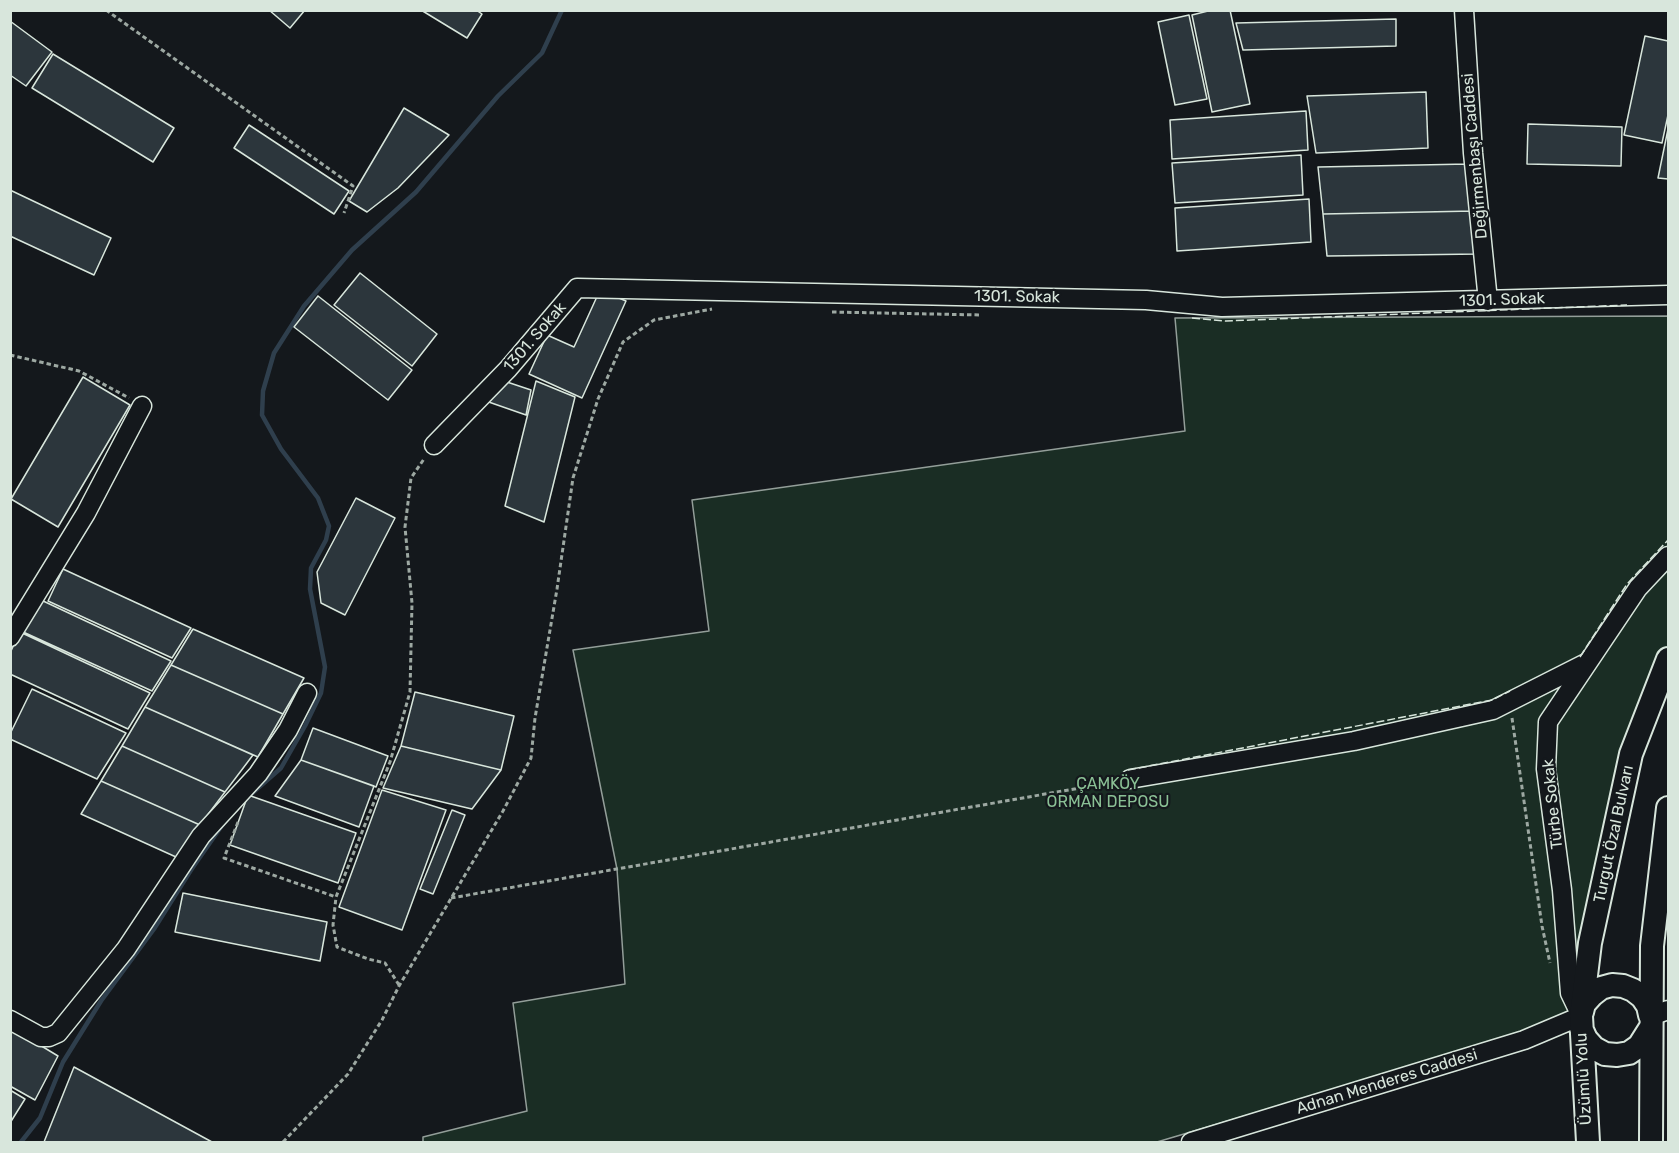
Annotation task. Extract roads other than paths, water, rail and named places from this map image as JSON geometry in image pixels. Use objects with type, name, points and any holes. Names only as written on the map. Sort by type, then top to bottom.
[{"type":"main road","name":"Turgut Özal Bulvarı","points":[[1581,1022],[1590,944],[1631,754],[1668,659]]},
{"type":"main road","points":[[1651,1143],[1657,1018],[1652,946],[1668,808]]},
{"type":"main road","points":[[1612,985],[1633,990],[1642,997],[1657,1018],[1639,1047],[1629,1053],[1617,1055],[1594,1048],[1586,1039],[1581,1022],[1584,1004],[1601,988],[1612,985]]},
{"type":"main road","name":"Üzümlü Yolu","points":[[1581,1022],[1588,1143]]},
{"type":"street","name":"Değirmenbaşı Caddesi","points":[[1464,10],[1473,153],[1488,301]]},
{"type":"street","name":"1301. Sokak","points":[[434,445],[508,369],[578,288],[1146,300],[1222,307],[1668,295]]},
{"type":"street","points":[[10,637],[86,513],[142,405]]},
{"type":"street","name":"Türbe Sokak","points":[[1581,1022],[1570,993],[1562,891],[1546,769],[1548,722],[1638,588],[1668,556]]},
{"type":"street","points":[[1130,779],[1354,741],[1493,710],[1587,662]]},
{"type":"street","points":[[10,1020],[41,1037],[49,1037],[58,1033],[126,949],[201,836],[258,774],[288,730],[307,693]]},
{"type":"street","name":"Adnan Menderes Caddesi","points":[[1191,1143],[1581,1022]]},
{"type":"waterway","points":[[249,796],[281,768],[321,693],[325,667],[310,589],[311,568],[326,540],[329,526],[318,498],[281,449],[262,415],[263,391],[274,353],[304,306],[352,250],[416,192],[498,96],[542,53],[562,10]]},
{"type":"waterway","points":[[21,1142],[40,1118],[63,1062],[101,1001],[154,929],[223,824]]},
{"type":"park label","name":"ÇAMKÖY ORMAN DEPOSU","points":[[1108,793]]}]
